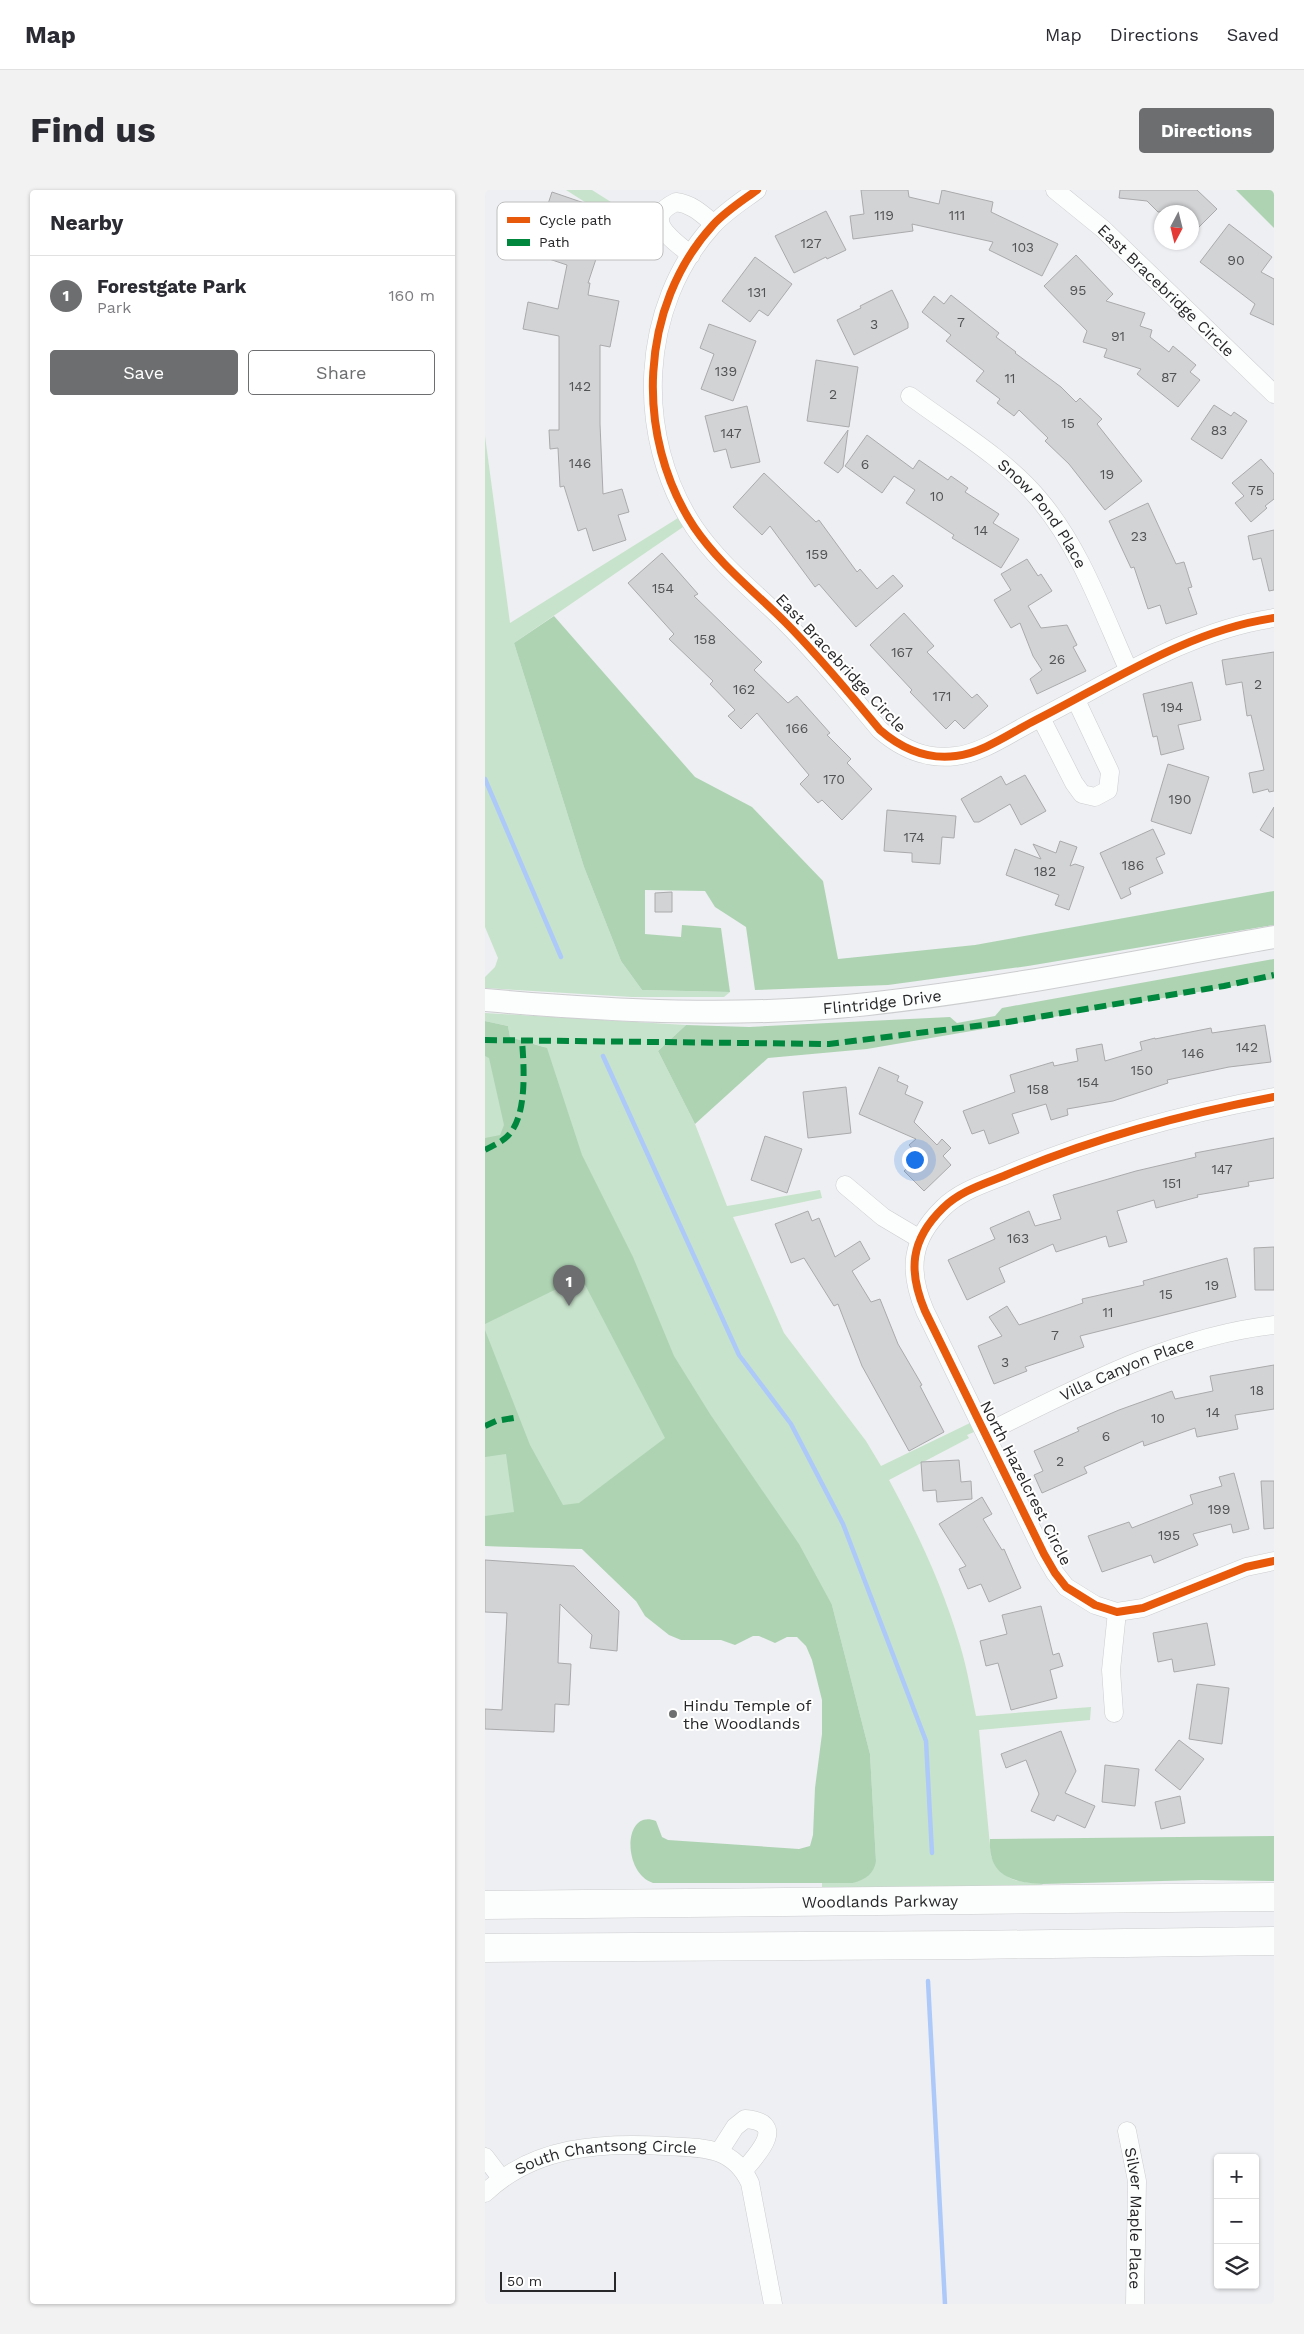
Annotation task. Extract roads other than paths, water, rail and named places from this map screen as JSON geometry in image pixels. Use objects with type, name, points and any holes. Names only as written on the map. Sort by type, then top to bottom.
[{"type":"main road","name":"Woodlands Parkway","points":[[485,1905],[1274,1897]]},
{"type":"main road","points":[[485,1948],[1274,1941]]},
{"type":"street","name":"East Bracebridge Circle","points":[[757,190],[714,224],[691,255],[672,287],[659,322],[654,352],[654,405],[658,435],[670,482],[686,514],[720,562],[803,640],[880,730],[893,741],[907,750],[923,755],[957,756],[977,750],[1076,700],[1128,669],[1218,632],[1253,621],[1274,618]]},
{"type":"street","name":"East Bracebridge Circle","points":[[1055,190],[1103,229],[1274,394]]},
{"type":"street","points":[[663,211],[676,202],[685,203],[693,206],[714,224]]},
{"type":"street","points":[[663,230],[666,236],[691,255]]},
{"type":"street","name":"Snow Pond Place","points":[[910,396],[1010,471],[1042,503],[1079,560],[1128,669]]},
{"type":"street","points":[[1041,718],[1073,783],[1082,794],[1095,797],[1108,790],[1110,772],[1076,700]]},
{"type":"street","name":"Flintridge Drive","points":[[485,1000],[578,1008],[653,1010],[799,1009],[868,1004],[1062,976],[1274,936]]},
{"type":"street","name":"North Hazelcrest Circle","points":[[1274,1097],[1221,1107],[1094,1142],[1024,1167],[954,1198],[933,1219],[920,1239],[913,1266],[914,1281],[919,1297],[1055,1573],[1066,1587],[1095,1604],[1117,1612],[1143,1608],[1247,1567],[1274,1561]]},
{"type":"street","points":[[845,1186],[883,1217],[920,1239]]},
{"type":"street","name":"Villa Canyon Place","points":[[986,1433],[1073,1390],[1158,1354],[1248,1328],[1274,1325]]},
{"type":"street","points":[[1114,1713],[1111,1670],[1117,1612]]},
{"type":"street","name":"Silver Maple Place","points":[[1127,2131],[1137,2181],[1135,2304]]},
{"type":"street","name":"South Chantsong Circle","points":[[485,2193],[501,2178],[557,2154],[580,2147],[625,2143],[704,2148],[732,2161],[750,2183],[773,2304]]},
{"type":"street","points":[[485,2157],[501,2178]]},
{"type":"waterway","points":[[485,779],[561,957]]},
{"type":"waterway","points":[[603,1056],[739,1355],[791,1424],[843,1524],[926,1741],[932,1853]]},
{"type":"waterway","points":[[928,1981],[945,2304]]},
{"type":"place","name":"Forestgate Park","points":[[569,1306]]},
{"type":"place","name":"Hindu Temple of the Woodlands","points":[[673,1714]]}]
